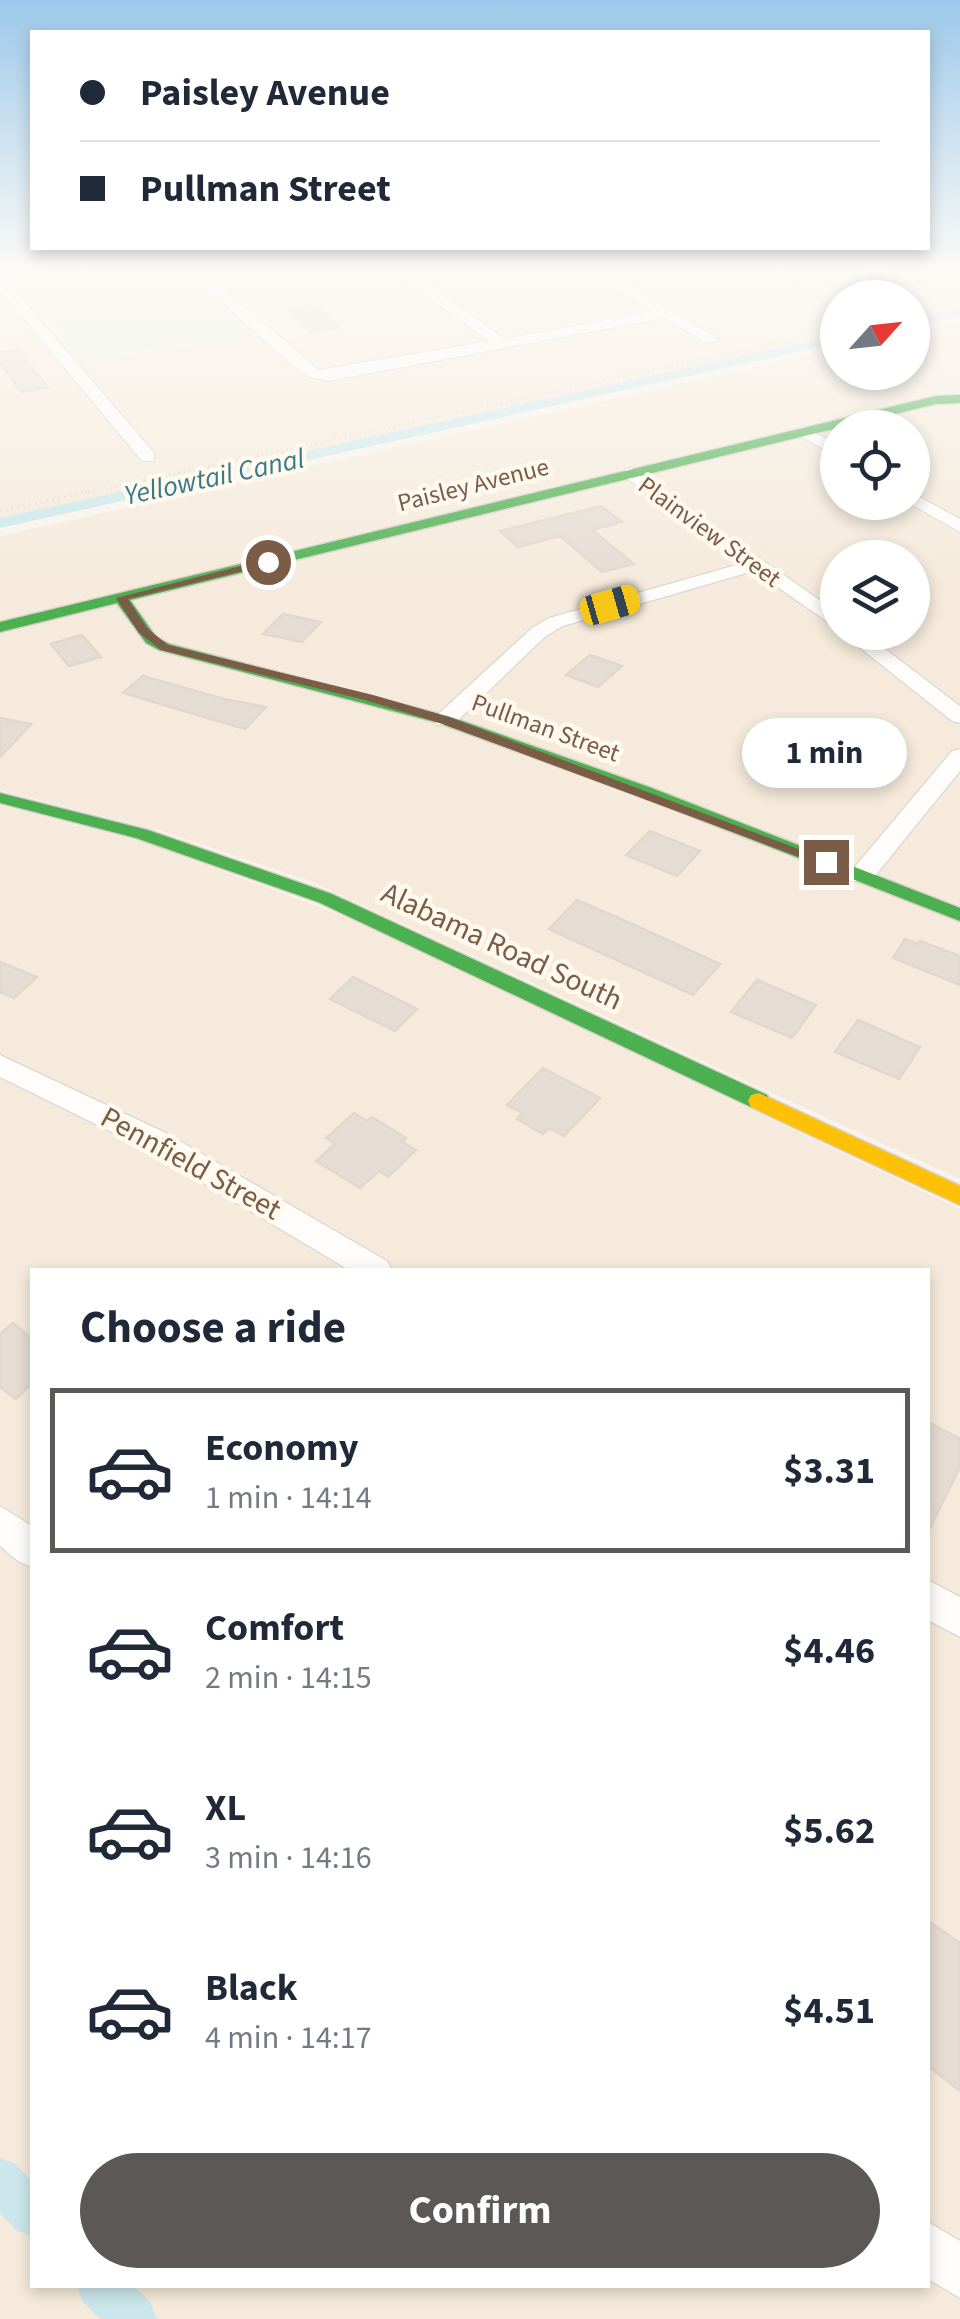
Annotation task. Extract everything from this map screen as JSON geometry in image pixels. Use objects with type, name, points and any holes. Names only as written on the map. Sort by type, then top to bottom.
[{"type":"street","points":[[75,377],[148,457]]},
{"type":"street","name":"Paisley Avenue","points":[[0,627],[936,400],[960,399]]},
{"type":"street","points":[[804,432],[820,441]]},
{"type":"street","name":"Plainview Street","points":[[631,473],[820,610]]},
{"type":"street","points":[[930,509],[960,527]]},
{"type":"street","points":[[444,720],[539,632],[556,622],[756,564]]},
{"type":"street","name":"Pullman Street","points":[[122,598],[143,630],[164,648],[369,697],[444,720],[960,915]]},
{"type":"street","points":[[874,650],[960,716]]},
{"type":"street","points":[[862,875],[960,756]]},
{"type":"street","name":"Alabama Road South","points":[[0,798],[158,838],[370,916],[960,1196]]},
{"type":"street","name":"Pennfield Street","points":[[0,1066],[156,1141],[373,1268]]},
{"type":"street","points":[[0,1523],[30,1547]]},
{"type":"street","points":[[930,1600],[960,1618]]},
{"type":"street","points":[[930,2249],[960,2273]]},
{"type":"path","points":[[0,511],[619,377]]},
{"type":"shaded area","points":[[0,377],[649,377],[0,520]]},
{"type":"shaded area","points":[[711,377],[820,377],[820,390],[930,390],[930,377],[960,377],[960,1179],[310,881],[165,832],[0,790],[0,536]]},
{"type":"shaded area","points":[[0,805],[150,844],[362,923],[960,1209],[960,2319],[0,2319]]},
{"type":"building","points":[[11,377],[40,377],[48,387],[21,392]]},
{"type":"building","points":[[601,506],[622,522],[592,530],[634,564],[602,572],[560,536],[518,547],[500,531]]},
{"type":"building","points":[[283,614],[321,622],[302,642],[263,634]]},
{"type":"building","points":[[82,635],[101,657],[69,666],[51,644]]},
{"type":"building","points":[[590,655],[622,666],[598,687],[566,675]]},
{"type":"building","points":[[143,676],[266,707],[245,729],[123,693]]},
{"type":"building","points":[[0,718],[31,724],[0,757]]},
{"type":"building","points":[[650,831],[700,851],[677,876],[626,855]]},
{"type":"building","points":[[577,900],[720,964],[693,995],[549,929]]},
{"type":"building","points":[[905,939],[960,956],[960,985],[893,958]]},
{"type":"building","points":[[0,962],[37,977],[14,998],[0,992]]},
{"type":"building","points":[[353,977],[417,1009],[395,1031],[330,999]]},
{"type":"building","points":[[757,980],[816,1005],[792,1038],[731,1012]]},
{"type":"building","points":[[858,1020],[920,1047],[899,1079],[835,1052]]},
{"type":"building","points":[[543,1068],[600,1098],[564,1136],[549,1128],[543,1134],[517,1119],[522,1113],[507,1105]]},
{"type":"building","points":[[354,1113],[367,1121],[372,1117],[406,1138],[402,1142],[416,1150],[388,1177],[379,1171],[360,1188],[316,1161],[335,1144],[326,1138]]},
{"type":"building","points":[[13,1323],[30,1337],[30,1385],[16,1399],[0,1387],[0,1334]]},
{"type":"building","points":[[930,1423],[960,1439],[960,1467],[930,1528]]},
{"type":"building","points":[[930,1922],[960,1943],[960,2091],[930,2068]]},
{"type":"waterway","name":"Yellowtail Canal","points":[[0,523],[664,377]]},
{"type":"waterway","points":[[0,2180],[30,2212]]},
{"type":"waterway","points":[[103,2288],[133,2319]]},
{"type":"traffic: fast","points":[[0,627],[936,400],[960,399]]},
{"type":"traffic: fast","points":[[121,598],[151,640],[164,647],[445,720],[643,791],[960,915]]},
{"type":"traffic: fast","points":[[0,798],[142,834],[325,898],[759,1101]]},
{"type":"traffic: slow","points":[[759,1101],[960,1196]]},
{"type":"route","points":[[268,562],[122,598],[151,640],[164,648],[369,697],[444,720],[555,758],[826,862]]}]
